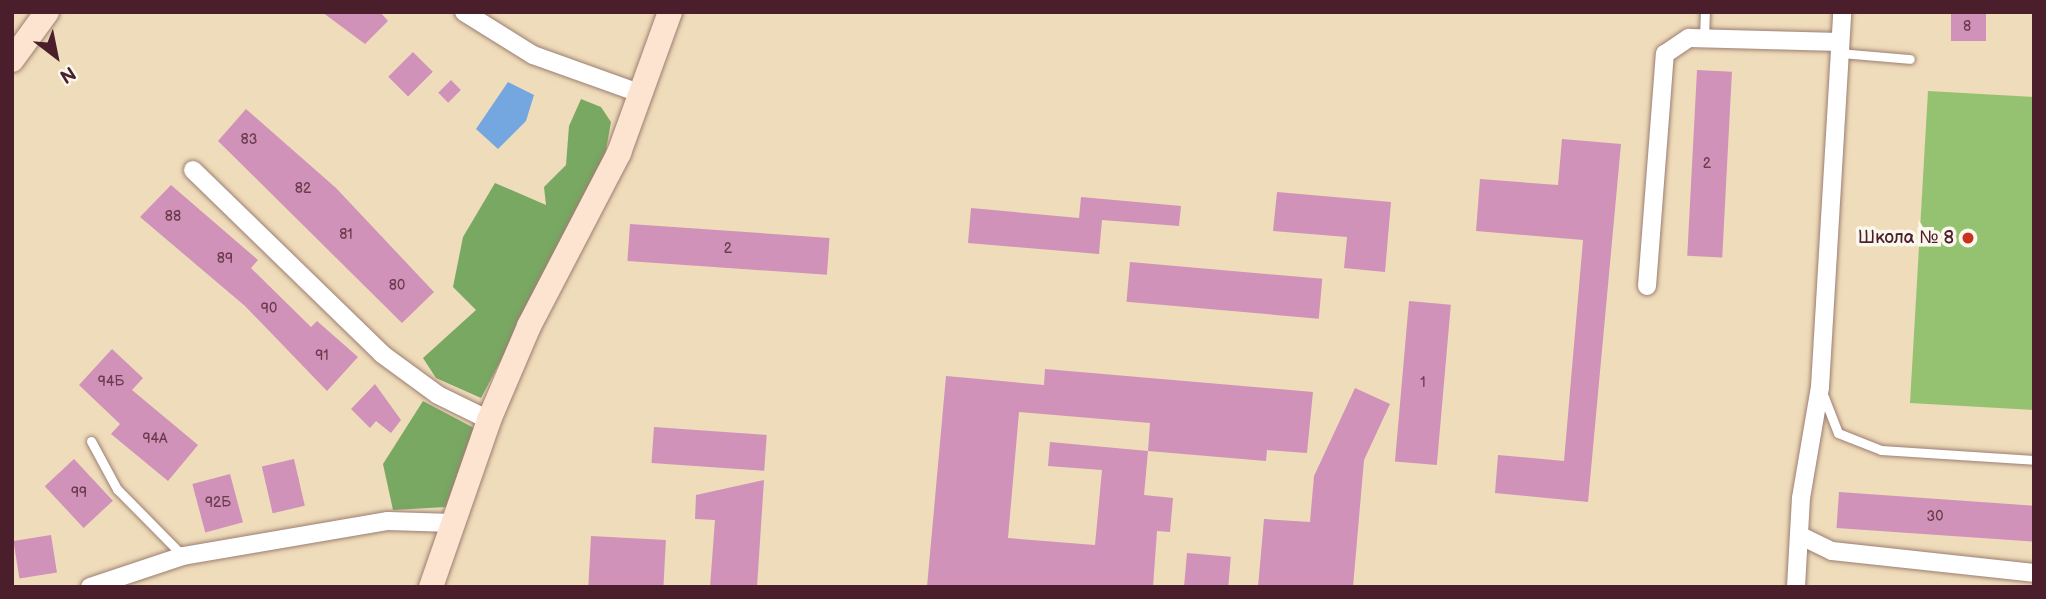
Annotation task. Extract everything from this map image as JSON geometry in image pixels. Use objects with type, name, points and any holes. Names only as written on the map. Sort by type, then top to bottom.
[{"type":"street","points":[[12,60],[47,12]]},
{"type":"street","points":[[464,12],[533,55],[642,94]]},
{"type":"street","points":[[431,587],[489,420],[642,94],[670,12]]},
{"type":"street","points":[[1796,587],[1803,537],[1801,498],[1820,387],[1842,12]]},
{"type":"street","points":[[1647,286],[1665,54],[1689,38],[1840,47]]},
{"type":"street","points":[[193,170],[382,354],[438,395],[489,420]]},
{"type":"street","points":[[90,587],[183,556],[388,521],[453,523]]},
{"type":"street","points":[[1803,537],[1832,551],[2034,573]]},
{"type":"lane","points":[[1704,38],[1705,12]]},
{"type":"lane","points":[[1840,47],[1910,59]]},
{"type":"lane","points":[[1820,387],[1838,433],[1881,450],[2034,460]]},
{"type":"lane","points":[[92,441],[117,489],[183,556]]},
{"type":"green space","name":"Школа № 8","points":[[1928,91],[2034,97],[2034,410],[1910,403]]},
{"type":"green space","points":[[581,99],[601,107],[611,122],[603,167],[481,398],[436,378],[423,358],[476,310],[453,287],[463,237],[495,183],[546,205],[544,187],[566,165],[569,126]]},
{"type":"green space","points":[[423,401],[474,428],[446,507],[393,510],[383,464]]},
{"type":"water","points":[[508,82],[534,95],[526,121],[498,149],[476,129]]},
{"type":"building","points":[[322,12],[380,12],[388,21],[365,44]]},
{"type":"building","points":[[1951,12],[1986,12],[1986,41],[1951,41]]},
{"type":"building","points":[[413,52],[433,72],[408,97],[388,77]]},
{"type":"building","points":[[1697,70],[1732,72],[1722,258],[1687,256]]},
{"type":"building","points":[[451,80],[461,90],[448,103],[438,93]]},
{"type":"building","points":[[246,109],[336,188],[434,292],[402,323],[218,141]]},
{"type":"building","points":[[1562,139],[1621,144],[1588,502],[1495,493],[1498,455],[1564,461],[1583,240],[1476,231],[1480,179],[1558,185]]},
{"type":"building","points":[[171,185],[258,260],[251,268],[311,327],[317,321],[358,357],[327,391],[245,306],[140,217]]},
{"type":"building","points":[[1277,192],[1391,202],[1385,272],[1344,268],[1347,237],[1273,231]]},
{"type":"building","points":[[1081,197],[1181,206],[1179,226],[1102,220],[1099,254],[968,243],[971,208],[1079,218]]},
{"type":"building","points":[[630,224],[830,238],[827,275],[627,261]]},
{"type":"building","points":[[1130,262],[1322,279],[1319,319],[1127,302]]},
{"type":"building","points":[[1409,301],[1451,305],[1437,465],[1395,461]]},
{"type":"building","points":[[112,349],[143,378],[132,390],[198,445],[168,481],[111,434],[120,424],[79,385]]},
{"type":"building","points":[[1045,369],[1313,392],[1307,453],[1267,450],[1266,461],[1148,451],[1144,495],[1173,498],[1170,532],[1157,531],[1153,587],[927,587],[946,376],[1044,385]],"holes":[[[1019,412],[1150,423],[1148,451],[1050,442],[1048,466],[1102,470],[1095,545],[1008,538]]]},
{"type":"building","points":[[375,384],[401,420],[391,433],[376,421],[370,428],[351,409]]},
{"type":"building","points":[[1355,388],[1390,404],[1364,460],[1353,587],[1258,587],[1264,519],[1310,522],[1314,476]]},
{"type":"building","points":[[654,427],[767,435],[764,471],[651,463]]},
{"type":"building","points":[[74,459],[113,501],[84,528],[45,486]]},
{"type":"building","points":[[294,459],[305,506],[273,513],[262,466]]},
{"type":"building","points":[[230,474],[243,522],[205,532],[192,484]]},
{"type":"building","points":[[764,480],[757,587],[710,587],[715,520],[695,519],[696,495]]},
{"type":"building","points":[[1839,492],[2034,506],[2032,542],[1836,528]]},
{"type":"building","points":[[51,535],[57,573],[19,578],[13,541]]},
{"type":"building","points":[[591,536],[666,540],[663,587],[588,587]]},
{"type":"building","points":[[1187,553],[1231,557],[1228,587],[1184,587]]},
{"type":"place","name":"Школа № 8","points":[[1968,238]]}]
